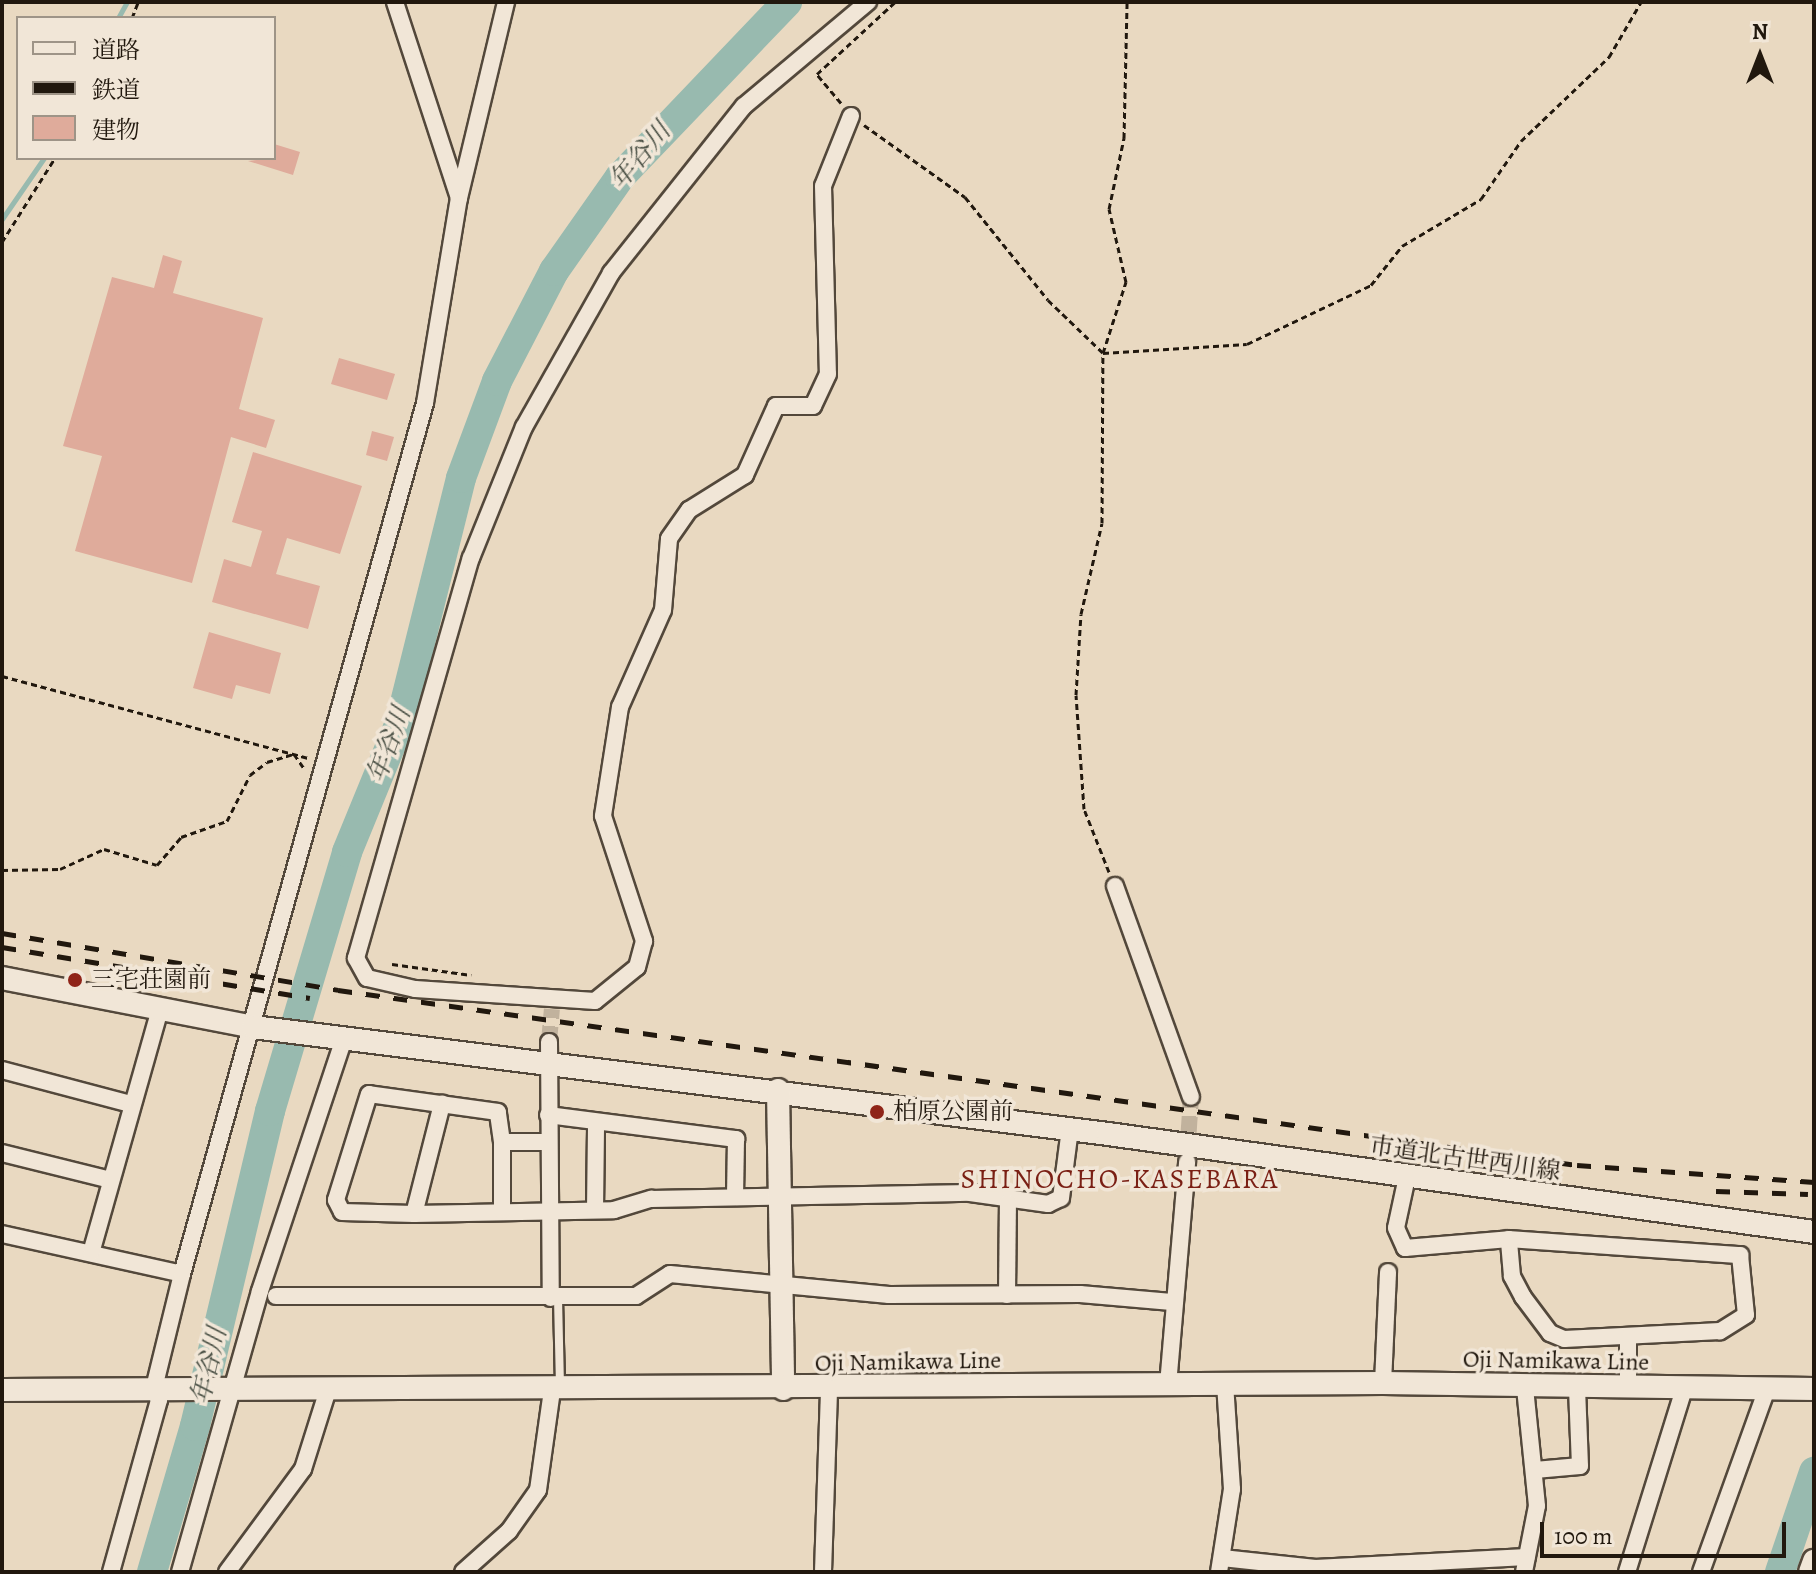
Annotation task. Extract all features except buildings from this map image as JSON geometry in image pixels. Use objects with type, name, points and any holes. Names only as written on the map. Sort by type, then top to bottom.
[{"type":"street","points":[[395,2],[459,198]]},
{"type":"street","points":[[111,1572],[163,1388],[182,1274],[260,1028],[425,403],[459,198],[506,2]]},
{"type":"street","points":[[851,116],[823,186],[828,374],[813,406],[776,406],[745,475],[689,510],[669,539],[663,610],[620,707],[603,816],[644,941],[637,967],[595,1001],[553,1002],[382,984],[360,972],[356,958],[471,558],[524,427],[611,273],[744,106],[868,2]]},
{"type":"street","points":[[1115,886],[1191,1097]]},
{"type":"street","name":"市道北古世西川線","points":[[2,978],[159,1012],[260,1028],[334,1037],[548,1052],[778,1090],[1814,1232]]},
{"type":"street","points":[[91,1253],[159,1012]]},
{"type":"street","points":[[180,1572],[227,1390],[334,1037]]},
{"type":"street","points":[[548,1052],[550,1210],[555,1298]]},
{"type":"street","points":[[2,1070],[131,1104]]},
{"type":"street","points":[[778,1090],[783,1389]]},
{"type":"street","points":[[502,1211],[502,1142],[498,1112],[369,1094],[336,1200],[342,1212],[414,1214],[595,1210],[651,1199],[779,1196],[970,1193],[1008,1203],[1061,1198],[1070,1129]]},
{"type":"street","points":[[414,1214],[442,1104]]},
{"type":"street","points":[[548,1115],[736,1139],[735,1197]]},
{"type":"street","points":[[595,1210],[596,1122]]},
{"type":"street","points":[[502,1142],[549,1142]]},
{"type":"street","points":[[2,1153],[110,1180]]},
{"type":"street","points":[[1168,1385],[1172,1302],[1187,1162]]},
{"type":"street","points":[[1407,1177],[1396,1228],[1405,1248],[1509,1239],[1740,1255],[1746,1315],[1720,1331],[1628,1337],[1550,1333],[1512,1276],[1509,1239]]},
{"type":"street","points":[[1007,1295],[1008,1203]]},
{"type":"street","points":[[2,1234],[182,1274]]},
{"type":"street","points":[[1383,1383],[1388,1272]]},
{"type":"street","points":[[276,1296],[636,1296],[670,1274],[781,1285],[1172,1302]]},
{"type":"street","points":[[1628,1337],[1628,1388]]},
{"type":"street","name":"Oji Namikawa Line","points":[[2,1390],[163,1388],[327,1393],[1383,1383],[1767,1389],[1812,1384]]},
{"type":"street","points":[[1225,1384],[1232,1489],[1221,1565],[1362,1570],[1526,1564],[1535,1470],[1525,1387]]},
{"type":"street","points":[[823,1572],[829,1388]]},
{"type":"street","points":[[1535,1470],[1580,1466],[1577,1388]]},
{"type":"street","points":[[1627,1572],[1684,1389]]},
{"type":"street","points":[[1701,1572],[1767,1389]]},
{"type":"street","points":[[463,1572],[509,1531],[538,1490],[556,1391]]},
{"type":"street","points":[[227,1572],[297,1479],[327,1393]]},
{"type":"street","points":[[1810,1572],[1814,1561]]},
{"type":"lane","points":[[555,1298],[556,1391]]},
{"type":"path","points":[[895,2],[817,74],[851,116],[965,197],[1048,300],[1103,353],[1247,344],[1371,285],[1402,246],[1481,199],[1521,141],[1609,57],[1641,2]]},
{"type":"path","points":[[1115,886],[1084,809],[1076,695],[1081,614],[1102,523],[1103,353],[1126,282],[1109,209],[1124,138],[1127,2]]},
{"type":"path","points":[[2,242],[54,160]]},
{"type":"path","points":[[2,676],[328,763]]},
{"type":"path","points":[[294,754],[305,768],[304,783]]},
{"type":"path","points":[[2,870],[60,869],[104,849],[157,865],[181,837],[227,821],[250,775],[294,754]]},
{"type":"waterway","points":[[119,16],[127,2]]},
{"type":"waterway","name":"年谷川","points":[[152,1572],[195,1426],[270,1111],[347,852],[400,723],[461,478],[497,381],[554,271],[620,177],[787,2]]},
{"type":"waterway","points":[[2,219],[43,160]]},
{"type":"waterway","points":[[1780,1572],[1814,1472]]},
{"type":"tunnel","points":[[549,1042],[552,1009]]},
{"type":"tunnel","points":[[1187,1156],[1191,1097]]},
{"type":"railway","points":[[2,933],[338,990],[1577,1165],[1814,1182]]},
{"type":"railway","points":[[2,947],[310,998]]},
{"type":"railway","points":[[1716,1191],[1808,1194]]},
{"type":"place","name":"三宅荘園前","points":[[75,980]]},
{"type":"place","name":"柏原公園前","points":[[877,1112]]},
{"type":"district","name":"SHINOCHO-KASEBARA","points":[[1120,1179]]}]
